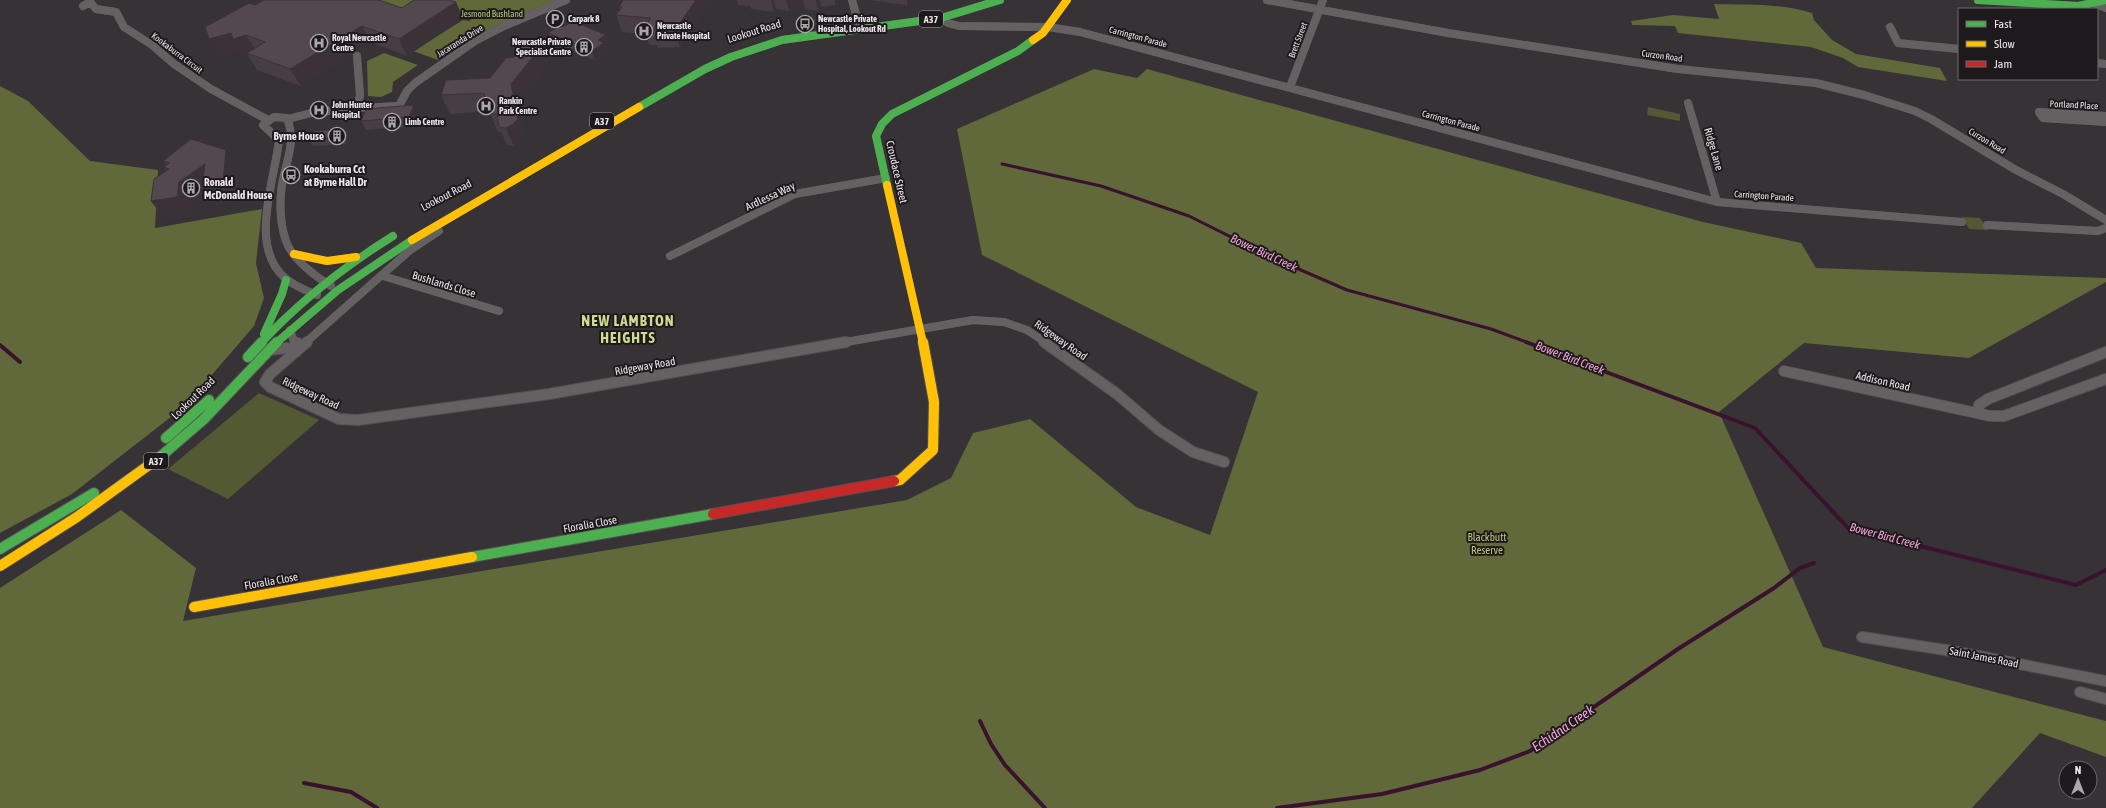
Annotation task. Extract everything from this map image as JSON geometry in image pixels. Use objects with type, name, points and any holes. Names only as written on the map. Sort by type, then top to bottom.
[{"type":"main road","name":"Lookout Road","points":[[0,566],[77,517],[173,448],[198,427],[269,350],[290,330],[338,288],[396,248],[705,69],[731,57],[782,40],[918,14],[977,0]]},
{"type":"main road","name":"Lookout Road","points":[[438,213],[494,185],[698,66],[724,54],[780,35],[813,28],[859,26],[941,18],[982,7],[1000,0]]},
{"type":"main road","name":"Croudace Street","points":[[934,402],[920,330],[876,136],[884,120],[892,114],[1006,58],[1035,39],[1048,27],[1067,0]]},
{"type":"main road","points":[[1978,0],[2078,6],[2106,0]]},
{"type":"main road","points":[[240,366],[263,340],[311,293],[360,256],[402,230]]},
{"type":"main road","points":[[294,254],[327,261],[360,256]]},
{"type":"main road","points":[[263,340],[267,322],[283,294],[286,280]]},
{"type":"main road","name":"Lookout Road","points":[[159,444],[214,394]]},
{"type":"main road","name":"Floralia Close","points":[[194,607],[900,480],[933,450],[934,402]]},
{"type":"main road","points":[[0,549],[95,492],[113,479]]},
{"type":"street","name":"Jacaranda Drive","points":[[356,107],[399,106],[407,91],[415,83],[475,41],[504,26],[566,0]]},
{"type":"street","points":[[852,0],[859,26]]},
{"type":"street","name":"Curzon Road","points":[[1267,0],[1448,34],[1670,68],[1816,83],[1840,88],[1899,106],[1931,119],[2035,181],[2106,228]]},
{"type":"street","name":"Brett Street","points":[[1290,87],[1323,0]]},
{"type":"street","name":"Kookaburra Circuit","points":[[84,3],[90,2],[94,8],[116,12],[124,27],[192,76],[268,120]]},
{"type":"street","points":[[2094,3],[2106,8]]},
{"type":"street","name":"Carrington Parade","points":[[941,18],[948,23],[959,26],[1048,27],[1080,32],[1717,202],[1962,222]]},
{"type":"street","points":[[1890,27],[1898,43],[1958,49]]},
{"type":"street","points":[[270,130],[312,113],[356,107],[360,96],[357,56]]},
{"type":"street","name":"Ridge Lane","points":[[1688,103],[1717,202]]},
{"type":"street","name":"Portland Place","points":[[2106,116],[2039,112],[2043,118],[2106,122]]},
{"type":"street","points":[[326,298],[311,293],[286,280],[277,270],[267,247],[266,234],[270,183],[279,146],[279,140],[270,130],[263,127],[268,120],[281,116],[284,124],[292,131],[291,143],[282,182],[280,205],[286,242],[294,254],[324,283],[338,288]]},
{"type":"street","name":"Ardlessa Way","points":[[670,256],[795,194],[886,178]]},
{"type":"street","name":"Curzon Road","points":[[2035,181],[2063,194],[2106,220]]},
{"type":"street","points":[[1987,225],[2098,231],[2106,228]]},
{"type":"street","name":"Ridgeway Road","points":[[439,231],[409,251],[383,276],[270,374],[265,382],[270,387],[339,419],[358,420],[549,394],[973,320],[1004,322],[1027,330],[1117,394],[1159,430],[1193,452],[1224,462]]},
{"type":"street","name":"Bushlands Close","points":[[383,276],[464,302],[499,311]]},
{"type":"street","points":[[290,330],[294,342],[303,345]]},
{"type":"street","points":[[269,350],[287,348],[296,352]]},
{"type":"street","points":[[1978,412],[1979,405],[1988,399],[2106,352]]},
{"type":"street","name":"Addison Road","points":[[1784,371],[1930,404],[1978,412],[1990,416],[2004,416],[2106,379]]},
{"type":"street","name":"Saint James Road","points":[[1862,637],[1958,652],[2106,681]]},
{"type":"street","points":[[2080,692],[2106,699]]},
{"type":"green space","name":"Jesmond Bushland","points":[[368,0],[559,0],[482,34],[438,60],[413,51],[463,20],[469,21],[476,16],[442,5],[410,24]]},
{"type":"green space","points":[[1714,4],[1776,6],[1812,13],[1814,20],[1832,40],[1856,54],[1940,68],[1947,81],[1858,67],[1843,58],[1811,47],[1678,33],[1675,26],[1632,25],[1631,21],[1673,15],[1719,19]]},
{"type":"green space","points":[[384,53],[418,65],[393,82],[392,92],[381,97],[368,96],[367,61]]},
{"type":"green space","name":"Blackbutt Reserve","points":[[1094,69],[1137,78],[1147,69],[1703,222],[1801,243],[1816,268],[2106,278],[2106,282],[1969,358],[1804,343],[1719,412],[1823,647],[2106,721],[2106,757],[2040,733],[1972,808],[0,808],[0,588],[121,510],[196,568],[183,621],[907,500],[951,478],[973,433],[1030,419],[1136,507],[1210,535],[1258,392],[982,255],[957,129]]},
{"type":"green space","points":[[0,86],[28,101],[90,161],[158,170],[155,228],[262,209],[256,263],[264,298],[254,326],[185,406],[72,494],[0,533]]},
{"type":"green space","points":[[1648,107],[1680,114],[1680,121],[1647,115]]},
{"type":"green space","points":[[1962,217],[1980,218],[1988,230],[1969,229]]},
{"type":"green space","points":[[259,393],[319,420],[228,499],[168,469]]},
{"type":"building","points":[[264,0],[379,0],[402,8],[414,0],[449,0],[456,2],[399,39],[362,26],[290,69],[247,53],[265,42],[246,35],[233,39],[231,33],[209,39],[205,27],[249,3],[255,5]]},
{"type":"building","points":[[623,0],[696,0],[675,30],[653,31],[655,29],[644,28],[651,18],[616,15],[622,7],[619,7]]},
{"type":"building","points":[[573,21],[606,35],[598,40],[604,43],[592,51],[548,33]]},
{"type":"building","points":[[528,44],[542,46],[511,84],[518,119],[512,125],[506,128],[499,127],[497,114],[490,114],[484,93],[441,95],[446,80],[490,78],[506,58],[514,57],[522,46]]},
{"type":"building","points":[[414,105],[409,117],[361,121],[366,109]]},
{"type":"building","points":[[346,129],[342,137],[309,139],[313,131]]},
{"type":"building","points":[[191,139],[226,150],[223,182],[202,186],[205,164],[179,182],[177,197],[151,201],[154,179],[169,169],[163,167],[170,163],[163,161]]},
{"type":"waterway","name":"Bower Bird Creek","points":[[1002,164],[1101,186],[1189,216],[1273,258],[1347,290],[1491,329],[1529,343]]},
{"type":"waterway","name":"Bower Bird Creek","points":[[1526,342],[1755,428],[1848,528],[2076,585],[2106,570]]},
{"type":"waterway","points":[[0,345],[20,362]]},
{"type":"waterway","name":"Echidna Creek","points":[[1277,808],[1382,794],[1480,770],[1530,751],[1678,649],[1774,588],[1800,568],[1814,563]]},
{"type":"waterway","points":[[980,721],[991,744],[1005,765],[1045,808]]},
{"type":"waterway","name":"Echidna Creek","points":[[304,783],[351,792],[377,808]]},
{"type":"traffic: fast","points":[[639,107],[705,69],[731,57],[782,40],[941,18],[1000,0]]},
{"type":"traffic: fast","points":[[1978,0],[2078,6],[2106,0]]},
{"type":"traffic: fast","points":[[887,185],[876,136],[882,124],[892,114],[1018,51],[1033,40]]},
{"type":"traffic: fast","points":[[248,357],[298,306],[334,276],[393,236]]},
{"type":"traffic: fast","points":[[160,457],[176,445],[204,419],[270,349],[303,318],[356,276],[412,240]]},
{"type":"traffic: fast","points":[[264,334],[282,294],[286,280]]},
{"type":"traffic: fast","points":[[166,438],[209,400]]},
{"type":"traffic: fast","points":[[0,549],[94,493]]},
{"type":"traffic: fast","points":[[472,557],[713,514]]},
{"type":"traffic: slow","points":[[1033,40],[1043,33],[1067,0]]},
{"type":"traffic: slow","points":[[412,240],[639,107]]},
{"type":"traffic: slow","points":[[887,185],[921,334],[934,402],[933,450],[900,480],[894,481]]},
{"type":"traffic: slow","points":[[294,254],[327,261],[356,257]]},
{"type":"traffic: slow","points":[[0,566],[77,517],[160,457]]},
{"type":"traffic: slow","points":[[194,607],[472,557]]},
{"type":"traffic: jam","points":[[713,514],[894,481]]},
{"type":"place","name":"Carpark 8","points":[[555,19]]},
{"type":"place","name":"Newcastle Private Hospital, Lookout Rd","points":[[805,24]]},
{"type":"place","name":"Newcastle Private Hospital","points":[[644,31]]},
{"type":"place","name":"Royal Newcastle Centre","points":[[319,43]]},
{"type":"place","name":"Newcastle Private Specialist Centre","points":[[584,47]]},
{"type":"place","name":"Rankin Park Centre","points":[[486,106]]},
{"type":"place","name":"John Hunter Hospital","points":[[319,110]]},
{"type":"place","name":"Limb Centre","points":[[392,122]]},
{"type":"place","name":"Byrne House","points":[[337,136]]},
{"type":"place","name":"Kookaburra Cct at Byrne Hall Dr","points":[[291,175]]},
{"type":"place","name":"Ronald McDonald House","points":[[191,188]]},
{"type":"district","name":"NEW LAMBTON HEIGHTS","points":[[628,328]]}]
